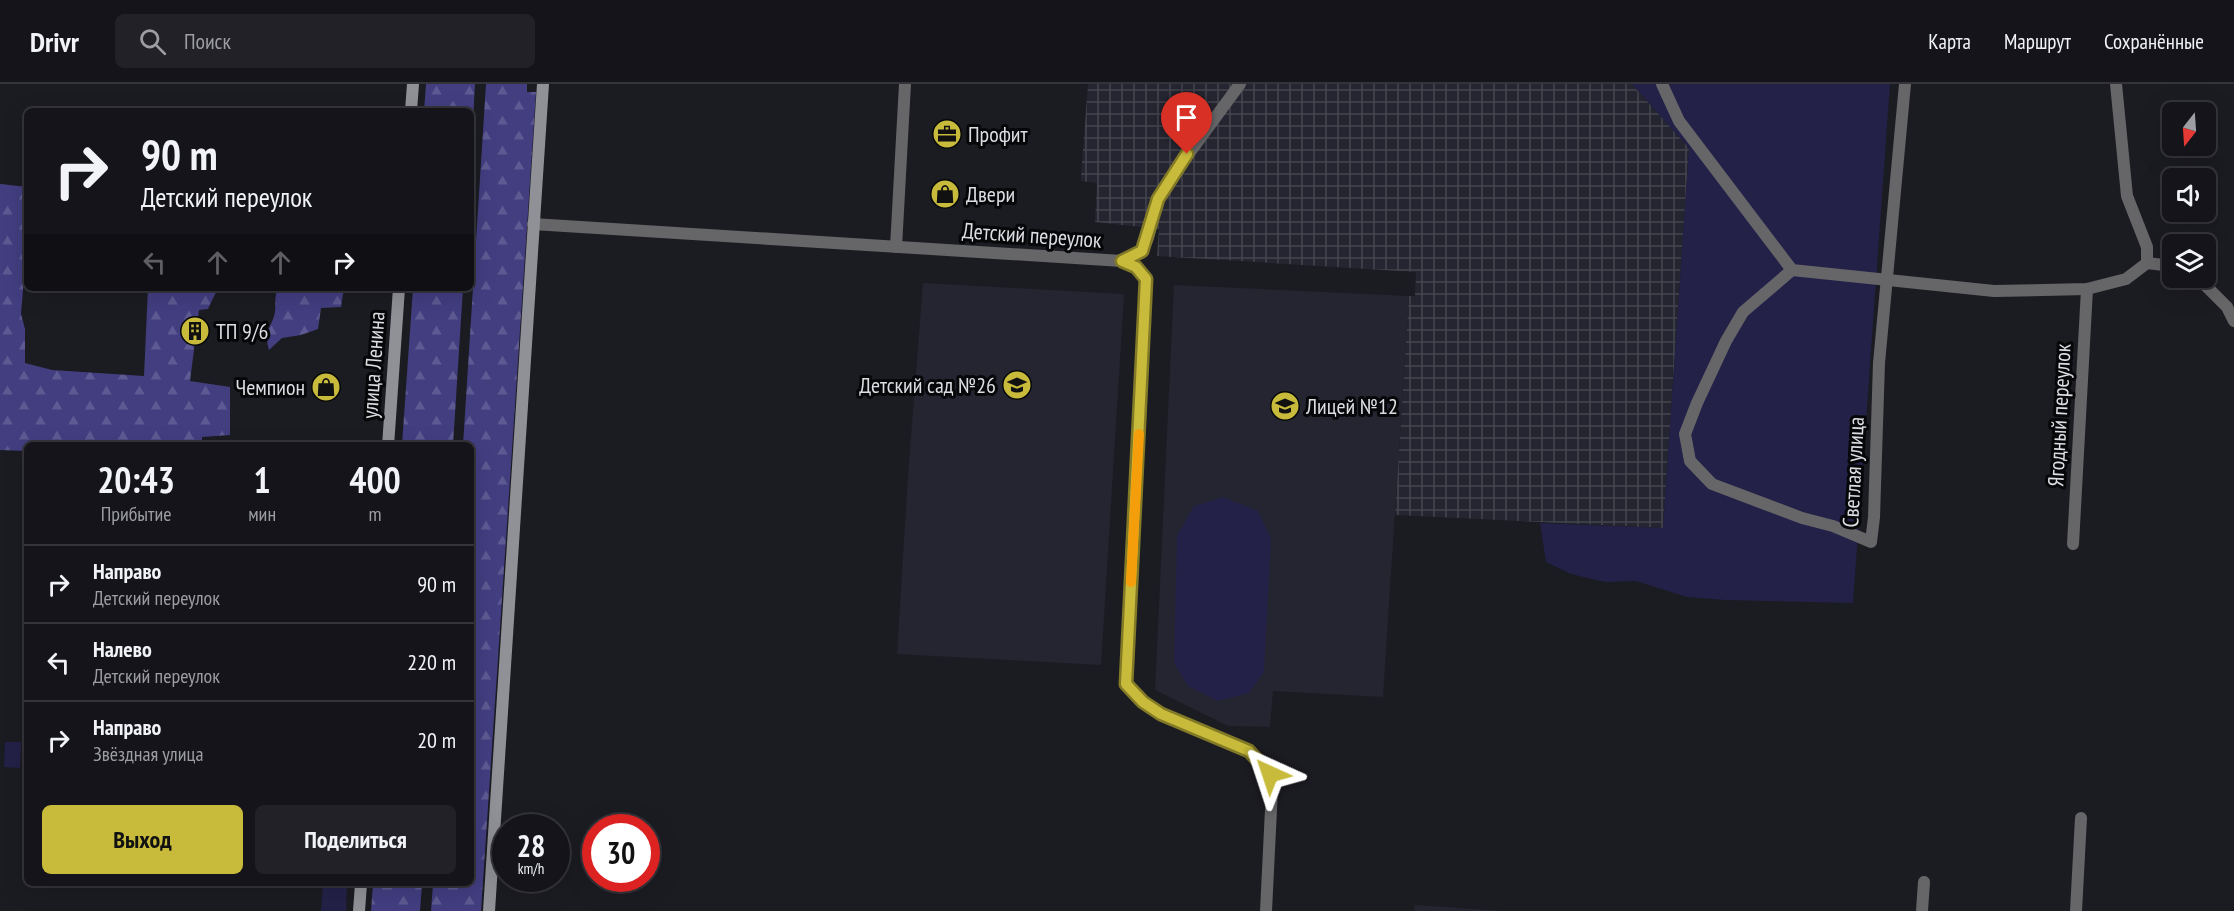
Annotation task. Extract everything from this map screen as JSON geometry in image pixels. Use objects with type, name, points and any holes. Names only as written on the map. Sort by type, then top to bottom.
[{"type":"street","points":[[411,108],[413,84]]},
{"type":"street","points":[[489,911],[543,84]]},
{"type":"street","points":[[896,246],[905,84]]},
{"type":"street","points":[[1122,261],[1142,251],[1158,199],[1240,84]]},
{"type":"street","points":[[1662,84],[1679,121],[1792,270],[1994,291],[2087,289],[2126,279],[2147,263],[2162,265]]},
{"type":"street","name":"Светлая улица","points":[[1792,270],[1743,312],[1726,341],[1685,434],[1690,461],[1712,484],[1802,518],[1833,526],[1870,542],[1874,517],[1879,363],[1905,84]]},
{"type":"street","points":[[2116,84],[2127,196],[2147,248],[2147,263]]},
{"type":"street","name":"Детский переулок","points":[[533,224],[1122,261],[1136,267],[1146,279],[1126,684],[1143,702],[1161,714],[1249,751],[1270,774],[1272,789],[1266,911]]},
{"type":"street","points":[[2208,288],[2227,307],[2234,321]]},
{"type":"street","name":"Ягодный переулок","points":[[2073,544],[2087,289]]},
{"type":"street","name":"улица Ленина","points":[[388,442],[399,291]]},
{"type":"street","points":[[2076,911],[2081,818]]},
{"type":"street","points":[[1922,911],[1924,882]]},
{"type":"street","points":[[359,911],[361,886]]},
{"type":"shaded area","points":[[1088,84],[1632,84],[1689,148],[1663,528],[1395,515],[1409,296],[1415,296],[1416,272],[1157,256],[1159,229],[1095,222],[1097,183],[1081,181]]},
{"type":"shaded area","points":[[1632,84],[1890,84],[1853,603],[1687,597],[1636,581],[1605,582],[1571,574],[1546,562],[1540,523],[1663,528],[1689,148]]},
{"type":"shaded area","points":[[923,283],[1124,294],[1101,665],[897,654]]},
{"type":"shaded area","name":"Лицей №12","points":[[1174,285],[1409,296],[1383,697],[1273,691],[1270,727],[1228,726],[1155,690]]},
{"type":"shaded area","points":[[1223,497],[1258,511],[1271,539],[1264,672],[1249,693],[1218,701],[1188,686],[1174,663],[1177,536],[1194,506]]},
{"type":"shaded area","points":[[5,742],[21,742],[20,768],[4,767]]},
{"type":"shaded area","points":[[323,886],[347,886],[346,911],[321,911]]},
{"type":"shaded area","points":[[1415,905],[1503,911],[1414,911]]},
{"type":"green space","points":[[426,84],[475,84],[474,108],[424,108]]},
{"type":"green space","points":[[486,84],[527,84],[527,92],[536,92],[481,911],[431,911],[433,886],[474,886],[474,442],[463,442]]},
{"type":"green space","points":[[0,184],[24,187],[24,278],[21,314],[25,329],[25,363],[52,370],[144,376],[148,291],[217,291],[208,309],[199,310],[190,381],[230,387],[230,435],[202,437],[202,442],[24,442],[24,451],[0,450]]},
{"type":"green space","points":[[277,291],[344,291],[341,307],[321,308],[318,329],[282,338],[269,350],[267,332],[275,312]]},
{"type":"green space","points":[[413,291],[463,291],[453,442],[402,442]]},
{"type":"green space","points":[[373,886],[422,886],[420,911],[371,911]]},
{"type":"slow traffic","points":[[1131,582],[1139,434]]},
{"type":"place","name":"Профит","points":[[947,134]]},
{"type":"place","name":"Двери","points":[[945,194]]},
{"type":"place","name":"ТП 9/6","points":[[195,331]]},
{"type":"place","name":"Детский сад №26","points":[[1017,385]]},
{"type":"place","name":"Чемпион","points":[[326,387]]},
{"type":"place","name":"Лицей №12","points":[[1285,406]]},
{"type":"route","points":[[1187,154],[1158,199],[1148,238],[1142,251],[1122,261],[1136,267],[1146,279],[1126,684],[1143,702],[1161,714],[1249,751],[1270,774]]}]
